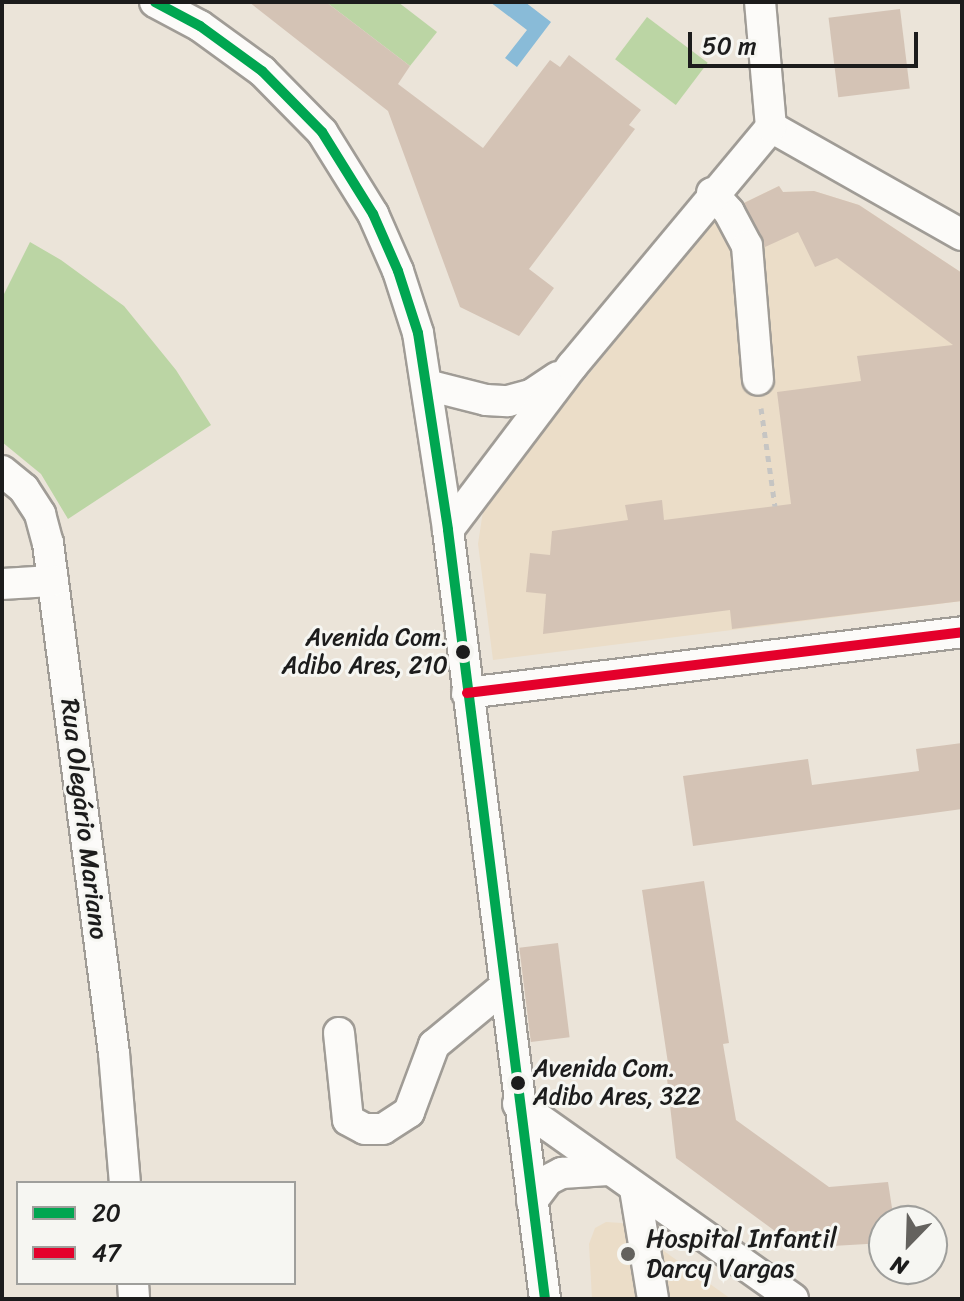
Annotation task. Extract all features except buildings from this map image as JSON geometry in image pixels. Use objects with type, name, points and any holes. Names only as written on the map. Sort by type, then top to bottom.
[{"type":"street","points":[[155,2],[200,26],[262,71],[322,132],[373,214],[398,271],[418,333],[448,530],[545,1299]]},
{"type":"street","points":[[448,530],[572,366],[712,193],[771,127],[760,2]]},
{"type":"street","points":[[771,127],[962,235]]},
{"type":"street","points":[[712,193],[729,212],[747,246],[758,380]]},
{"type":"street","points":[[427,385],[486,400],[508,401],[531,395],[572,366]]},
{"type":"street","name":"Rua Olegário Mariano","points":[[2,471],[24,489],[40,514],[53,581],[114,1053],[125,1181]]},
{"type":"street","points":[[2,584],[53,581]]},
{"type":"street","points":[[467,693],[962,632]]},
{"type":"street","points":[[339,1033],[348,1120],[365,1129],[383,1129],[409,1112],[434,1045],[504,987]]},
{"type":"street","points":[[518,1104],[793,1299]]},
{"type":"street","points":[[532,1201],[548,1180],[562,1173],[608,1170]]},
{"type":"street","points":[[635,1189],[653,1299]]},
{"type":"path","points":[[762,419],[775,506]]},
{"type":"shaded area","points":[[779,186],[783,192],[814,191],[859,205],[962,273],[962,601],[493,660],[478,544],[483,511],[490,496],[710,225],[737,206]]},
{"type":"shaded area","name":"Hospital Infantil Darcy Vargas","points":[[606,1222],[622,1223],[731,1299],[592,1299],[589,1244],[595,1228]]},
{"type":"green space","points":[[326,2],[398,2],[437,32],[410,66]]},
{"type":"green space","points":[[647,17],[708,63],[676,105],[615,59]]},
{"type":"green space","points":[[30,242],[61,260],[124,306],[176,370],[211,425],[68,519],[41,474],[2,442],[2,298]]},
{"type":"water","points":[[490,2],[525,2],[551,22],[517,67],[505,58],[527,30]]},
{"type":"transit line","name":"20","points":[[155,2],[200,26],[262,71],[322,132],[373,214],[398,271],[418,333],[448,530],[545,1299]]},
{"type":"transit line","name":"47","points":[[467,693],[962,632]]},
{"type":"place","name":"Avenida Com. Adibo Ares, 210","points":[[463,652]]},
{"type":"place","name":"Avenida Com. Adibo Ares, 322","points":[[518,1083]]},
{"type":"place","name":"Hospital Infantil Darcy Vargas","points":[[628,1254]]}]
